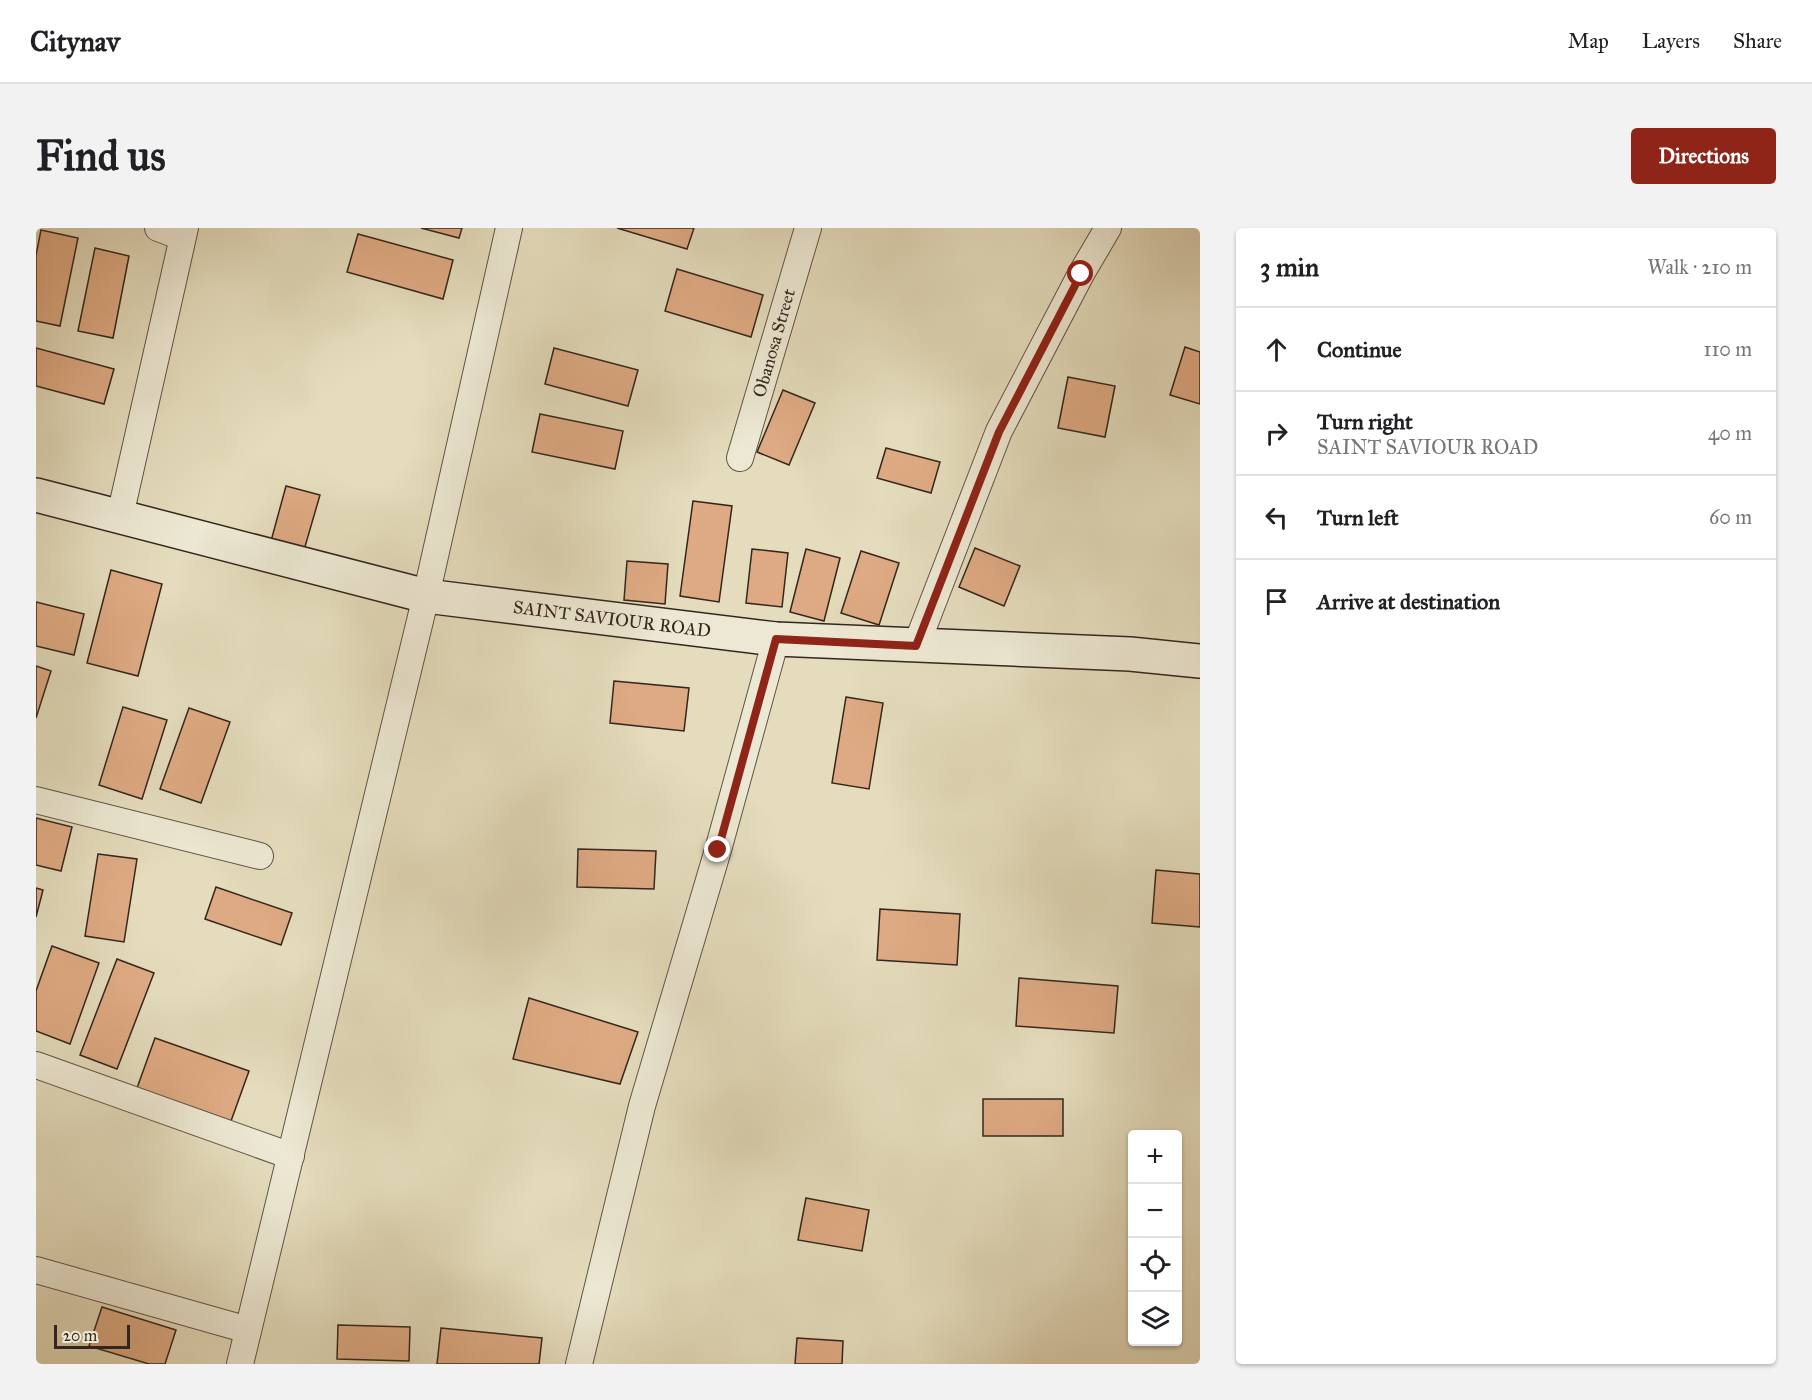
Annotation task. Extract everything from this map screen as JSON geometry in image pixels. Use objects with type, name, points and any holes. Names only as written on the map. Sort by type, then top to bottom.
[{"type":"street","points":[[120,516],[183,232],[158,228]]},
{"type":"street","points":[[240,1364],[426,596],[509,228]]},
{"type":"street","name":"Obanosa Street","points":[[740,458],[808,228]]},
{"type":"street","points":[[916,646],[999,432],[1081,274],[1108,228]]},
{"type":"street","name":"SAINT SAVIOUR ROAD","points":[[36,495],[426,596],[776,639],[1130,654],[1200,661]]},
{"type":"street","points":[[579,1364],[642,1106],[718,850],[776,639]]},
{"type":"street","points":[[36,800],[260,856]]},
{"type":"street","points":[[36,1065],[291,1156]]},
{"type":"street","points":[[36,1270],[249,1330]]},
{"type":"building","points":[[421,228],[462,228],[459,238]]},
{"type":"building","points":[[617,228],[694,228],[687,249]]},
{"type":"building","points":[[41,230],[78,238],[60,326],[36,321],[36,255]]},
{"type":"building","points":[[358,234],[453,260],[443,299],[347,272]]},
{"type":"building","points":[[95,248],[129,256],[113,338],[78,331]]},
{"type":"building","points":[[677,269],[763,295],[751,337],[665,311]]},
{"type":"building","points":[[1185,347],[1200,352],[1200,404],[1170,395]]},
{"type":"building","points":[[36,348],[114,369],[104,404],[36,386]]},
{"type":"building","points":[[554,348],[638,370],[628,406],[545,384]]},
{"type":"building","points":[[1068,377],[1115,386],[1105,437],[1058,428]]},
{"type":"building","points":[[783,390],[815,403],[789,465],[757,452]]},
{"type":"building","points":[[540,414],[623,431],[615,469],[532,452]]},
{"type":"building","points":[[886,448],[940,462],[931,493],[877,478]]},
{"type":"building","points":[[286,486],[320,495],[304,550],[271,541]]},
{"type":"building","points":[[693,501],[732,506],[719,602],[680,596]]},
{"type":"building","points":[[975,548],[1020,566],[1004,606],[959,587]]},
{"type":"building","points":[[752,549],[788,553],[782,607],[746,603]]},
{"type":"building","points":[[806,549],[840,558],[824,621],[790,612]]},
{"type":"building","points":[[861,551],[899,563],[879,625],[841,613]]},
{"type":"building","points":[[627,561],[668,564],[665,604],[624,600]]},
{"type":"building","points":[[111,570],[162,584],[138,676],[87,663]]},
{"type":"building","points":[[36,602],[84,614],[74,655],[36,646]]},
{"type":"building","points":[[36,666],[51,671],[36,718]]},
{"type":"building","points":[[614,681],[689,688],[684,731],[610,723]]},
{"type":"building","points":[[846,697],[883,703],[869,789],[832,783]]},
{"type":"building","points":[[123,707],[167,720],[142,799],[99,785]]},
{"type":"building","points":[[189,708],[230,722],[201,803],[160,789]]},
{"type":"building","points":[[36,818],[72,827],[61,871],[36,865]]},
{"type":"building","points":[[578,849],[656,851],[654,889],[577,887]]},
{"type":"building","points":[[98,854],[137,859],[124,942],[85,936]]},
{"type":"building","points":[[1156,870],[1200,874],[1200,927],[1152,923]]},
{"type":"building","points":[[216,887],[292,913],[281,945],[205,919]]},
{"type":"building","points":[[36,888],[43,890],[36,917]]},
{"type":"building","points":[[880,909],[960,914],[957,965],[877,960]]},
{"type":"building","points":[[52,946],[99,963],[70,1044],[36,1031],[36,991]]},
{"type":"building","points":[[117,959],[154,973],[117,1069],[80,1055]]},
{"type":"building","points":[[1019,978],[1118,986],[1114,1033],[1016,1026]]},
{"type":"building","points":[[529,998],[638,1032],[620,1084],[513,1059]]},
{"type":"building","points":[[155,1038],[249,1071],[231,1121],[137,1088]]},
{"type":"building","points":[[983,1099],[1063,1099],[1063,1136],[983,1136]]},
{"type":"building","points":[[806,1198],[869,1210],[862,1251],[798,1240]]},
{"type":"building","points":[[102,1307],[176,1330],[165,1364],[149,1364],[89,1346]]},
{"type":"building","points":[[338,1325],[410,1327],[409,1361],[337,1359]]},
{"type":"building","points":[[441,1328],[542,1338],[539,1364],[437,1364]]},
{"type":"building","points":[[797,1338],[843,1341],[842,1364],[795,1364]]},
{"type":"route","points":[[718,850],[776,639],[916,646],[999,432],[1081,274]]}]
